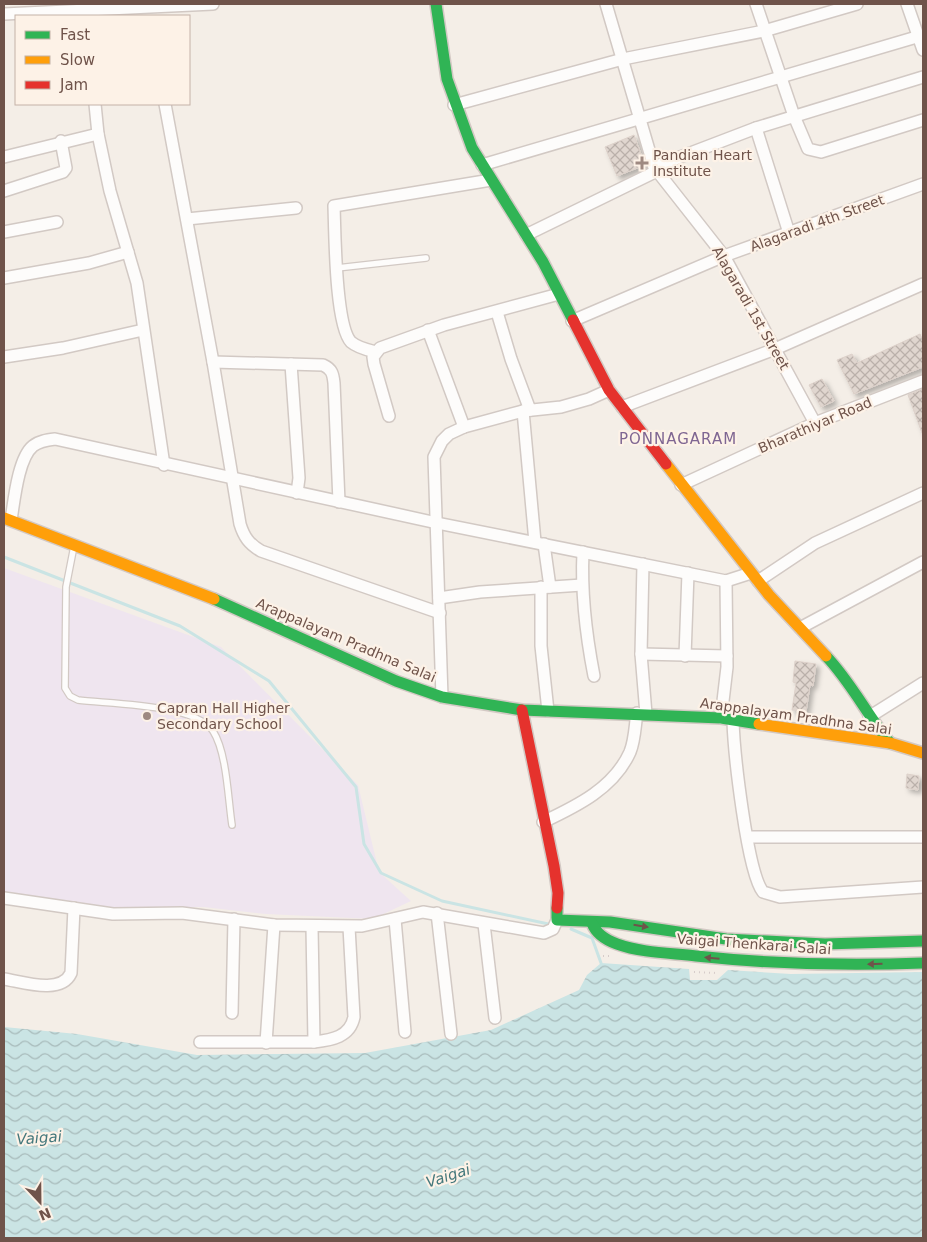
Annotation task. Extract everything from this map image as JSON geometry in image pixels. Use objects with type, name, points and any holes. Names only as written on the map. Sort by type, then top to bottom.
[{"type":"street","points":[[4,14],[155,12],[213,4]]},
{"type":"street","points":[[436,4],[446,78],[454,105],[472,148],[543,262],[609,390],[754,577],[844,675],[869,718],[890,743]]},
{"type":"street","name":"Alagaradi 1st Street","points":[[606,4],[656,169],[724,256],[815,423]]},
{"type":"street","points":[[756,4],[794,116],[808,149],[815,152],[923,120]]},
{"type":"street","points":[[454,105],[623,59],[764,31],[857,4]]},
{"type":"street","points":[[482,165],[781,77],[922,44],[907,4]]},
{"type":"street","points":[[526,235],[656,169],[756,128],[923,77]]},
{"type":"street","points":[[95,105],[98,134],[110,191],[137,284],[164,465]]},
{"type":"street","points":[[165,105],[234,479],[240,524],[250,545],[261,551],[440,613]]},
{"type":"street","points":[[756,128],[789,233]]},
{"type":"street","points":[[4,157],[61,141],[98,134]]},
{"type":"street","points":[[4,191],[64,172],[66,162],[61,141]]},
{"type":"street","points":[[376,352],[363,349],[352,343],[346,334],[342,320],[337,268],[334,206],[491,180]]},
{"type":"street","name":"Alagaradi 4th Street","points":[[572,320],[724,256],[923,184]]},
{"type":"street","points":[[187,219],[296,208]]},
{"type":"street","points":[[4,232],[57,222]]},
{"type":"street","points":[[4,278],[89,264],[128,252]]},
{"type":"street","points":[[622,407],[775,349],[923,284]]},
{"type":"street","points":[[389,416],[374,364],[376,352],[380,348],[428,330],[559,294]]},
{"type":"street","points":[[497,312],[527,410],[539,543],[546,587],[540,646],[548,711]]},
{"type":"street","points":[[4,357],[63,348],[143,330]]},
{"type":"street","points":[[428,330],[464,427]]},
{"type":"street","points":[[213,362],[323,366],[332,371],[339,502]]},
{"type":"street","points":[[291,364],[299,478],[297,493]]},
{"type":"street","name":"Bharathiyar Road","points":[[681,485],[815,423],[923,381]]},
{"type":"street","points":[[442,697],[434,458],[442,441],[449,434],[464,427],[527,410],[561,406],[589,399],[609,390]]},
{"type":"street","points":[[7,519],[27,452],[43,441],[55,439],[164,465],[437,523],[726,581],[754,577],[815,543],[923,493]]},
{"type":"street","name":"Arappalayam Pradhna Salai","points":[[7,519],[193,590],[396,680],[442,697],[522,710],[721,718],[890,743],[923,753]]},
{"type":"street","points":[[583,552],[582,585],[587,636],[594,676]]},
{"type":"street","points":[[800,628],[923,562]]},
{"type":"street","points":[[543,822],[583,801],[602,788],[621,769],[631,750],[642,714],[643,564]]},
{"type":"street","points":[[686,656],[688,573]]},
{"type":"street","points":[[721,718],[727,656],[726,581]]},
{"type":"street","points":[[439,598],[582,585]]},
{"type":"street","points":[[641,654],[727,656]]},
{"type":"street","points":[[869,718],[923,683]]},
{"type":"street","points":[[4,898],[113,914],[182,913],[234,918],[274,925],[312,927],[349,927],[376,924],[411,913],[437,913],[484,924],[544,933],[555,924],[558,893],[522,710]]},
{"type":"street","points":[[733,721],[735,757],[754,874],[758,886],[770,895],[780,897],[923,887]]},
{"type":"street","points":[[748,837],[923,838]]},
{"type":"street","points":[[4,979],[51,986],[64,983],[68,979],[71,973],[74,908]]},
{"type":"street","points":[[437,913],[451,1034]]},
{"type":"street","points":[[232,1014],[234,918]]},
{"type":"street","points":[[395,919],[405,1032]]},
{"type":"street","name":"Vaigai Thenkarai Salai","points":[[555,924],[610,922],[726,939],[825,944],[923,940]]},
{"type":"street","name":"Vaigai Thenkarai Salai","points":[[592,923],[594,929],[602,937],[619,945],[709,958],[821,965],[923,963]]},
{"type":"street","points":[[484,924],[495,1018]]},
{"type":"street","points":[[266,1043],[274,925]]},
{"type":"street","points":[[312,927],[314,1042]]},
{"type":"street","points":[[200,1042],[314,1042],[330,1040],[343,1035],[352,1027],[354,1017],[349,927]]},
{"type":"lane","points":[[337,268],[426,258]]},
{"type":"lane","points":[[74,546],[66,587],[65,688],[70,696],[78,700],[183,712],[202,719],[213,731],[221,750],[232,825]]},
{"type":"shaded area","name":"Capran Hall Higher Secondary School","points":[[4,568],[221,647],[358,785],[379,872],[411,901],[373,919],[266,914],[203,907],[118,908],[4,893]]},
{"type":"water","name":"Vaigai","points":[[601,963],[689,969],[690,980],[717,980],[728,970],[791,974],[923,972],[923,1238],[4,1238],[4,1027],[77,1034],[197,1055],[365,1053],[491,1030],[579,990],[587,975]]},
{"type":"building","points":[[634,135],[645,165],[617,176],[605,147]]},
{"type":"building","points":[[920,334],[923,341],[923,367],[854,394],[837,360],[852,354],[857,363]]},
{"type":"building","points":[[822,379],[834,401],[821,407],[809,385]]},
{"type":"building","points":[[923,389],[923,433],[922,433],[908,395]]},
{"type":"building","points":[[795,661],[816,664],[813,686],[810,685],[806,712],[792,710],[796,683],[793,682]]},
{"type":"building","points":[[907,774],[919,776],[918,790],[906,788]]},
{"type":"waterway","points":[[4,557],[180,626],[269,681],[356,787],[364,844],[381,873],[442,901],[553,925]]},
{"type":"waterway","points":[[571,929],[592,938],[601,963]]},
{"type":"traffic: fast","points":[[436,4],[447,79],[472,148],[543,262],[573,320]]},
{"type":"traffic: fast","points":[[214,599],[396,681],[442,697],[522,710],[721,718],[759,724]]},
{"type":"traffic: fast","points":[[826,656],[890,743]]},
{"type":"traffic: fast","points":[[557,908],[557,920],[610,922],[726,939],[825,944],[923,941]]},
{"type":"traffic: fast","points":[[592,923],[599,933],[613,942],[627,947],[656,952],[781,963],[923,963]]},
{"type":"traffic: slow","points":[[666,464],[769,595],[826,656]]},
{"type":"traffic: slow","points":[[4,518],[214,599]]},
{"type":"traffic: slow","points":[[759,724],[890,743],[923,753]]},
{"type":"traffic: jam","points":[[573,320],[609,390],[666,464]]},
{"type":"traffic: jam","points":[[522,710],[554,866],[558,893],[557,908]]},
{"type":"place","name":"Pandian Heart Institute","points":[[642,163]]},
{"type":"place","name":"Capran Hall Higher Secondary School","points":[[147,716]]},
{"type":"district","name":"PONNAGARAM","points":[[678,439]]}]
